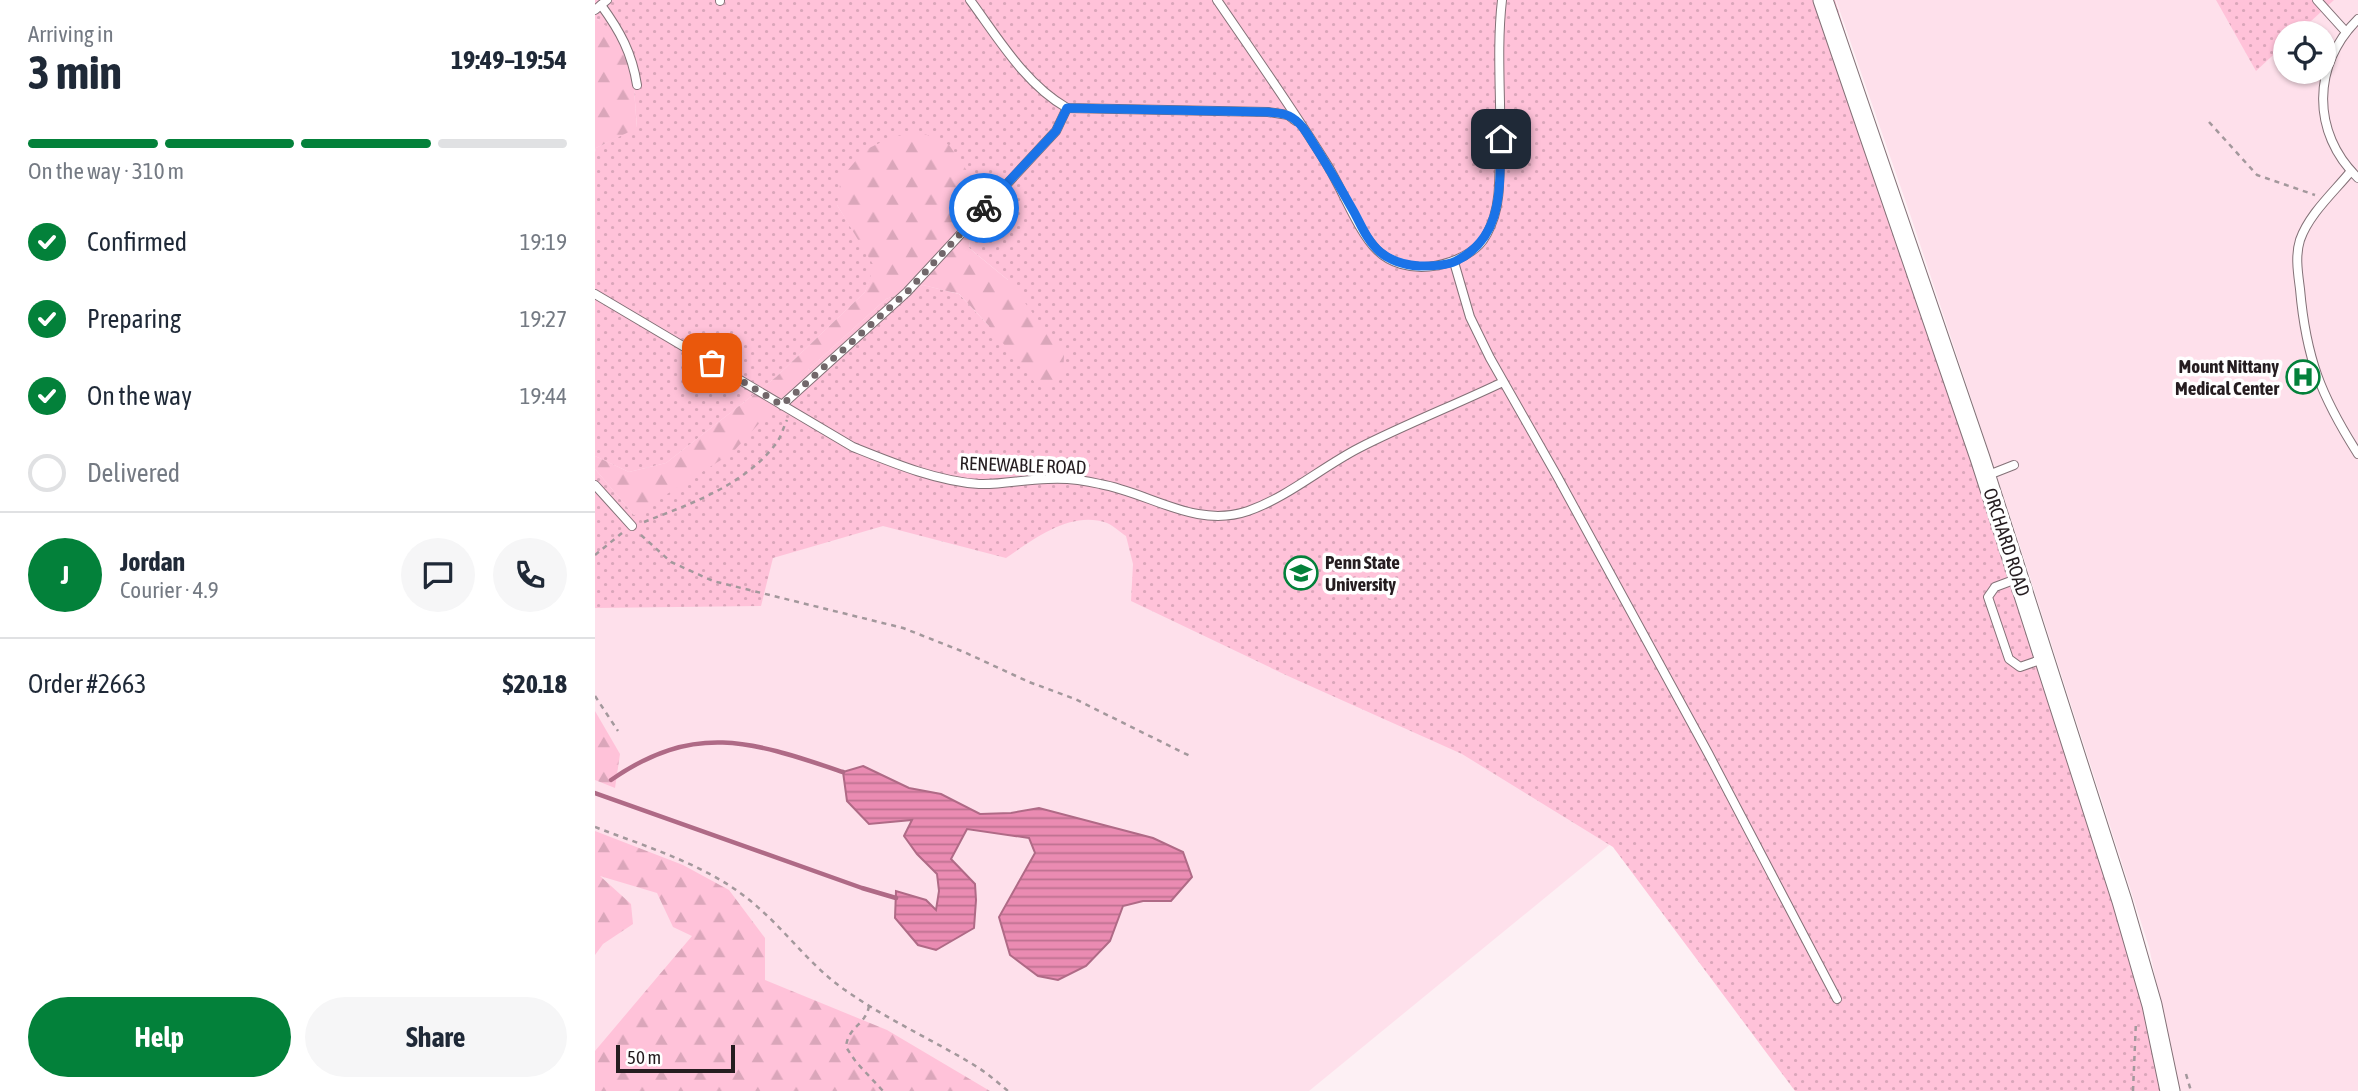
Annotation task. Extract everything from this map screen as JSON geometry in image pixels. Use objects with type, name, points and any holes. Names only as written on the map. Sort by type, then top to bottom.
[{"type":"street","name":"ORCHARD ROAD","points":[[1823,0],[1986,476],[2122,901],[2152,1005],[2169,1091]]},
{"type":"lane","points":[[970,0],[1019,65],[1050,98],[1067,108],[1268,112],[1288,115],[1301,125]]},
{"type":"lane","points":[[1217,0],[1328,165],[1377,250],[1388,258],[1409,265],[1454,262],[1481,243],[1495,215],[1499,197],[1501,0]]},
{"type":"lane","points":[[2317,0],[2346,32]]},
{"type":"lane","points":[[601,5],[628,47],[637,85]]},
{"type":"lane","points":[[2358,19],[2329,58],[2323,104],[2335,145],[2358,178]]},
{"type":"lane","points":[[782,405],[907,292],[1056,131],[1067,108]]},
{"type":"lane","points":[[2351,171],[2309,224],[2300,240],[2298,261],[2311,361],[2336,418],[2358,454]]},
{"type":"lane","points":[[1454,262],[1470,317],[1503,382],[1715,765],[1837,999]]},
{"type":"lane","name":"RENEWABLE ROAD","points":[[595,294],[853,447],[897,464],[966,483],[1004,484],[1048,479],[1103,484],[1189,513],[1206,516],[1248,511],[1360,448],[1503,382]]},
{"type":"lane","points":[[1986,476],[2014,466]]},
{"type":"lane","points":[[595,485],[632,526]]},
{"type":"lane","points":[[2019,578],[1995,587],[1988,597],[2009,659],[2020,667],[2045,659]]},
{"type":"path","points":[[2209,121],[2257,175],[2319,196]]},
{"type":"path","points":[[595,555],[632,526],[703,499],[755,467],[777,443],[791,410]]},
{"type":"path","points":[[632,526],[671,562],[713,581],[903,628],[964,652],[1028,682],[1076,699],[1192,757]]},
{"type":"path","points":[[595,696],[618,731]]},
{"type":"path","points":[[595,827],[679,860],[720,880],[761,909],[798,949],[834,982],[869,1006],[977,1066],[1008,1091]]},
{"type":"path","points":[[869,1006],[867,1015],[847,1036],[846,1047],[883,1091]]},
{"type":"path","points":[[2133,1091],[2136,1019]]},
{"type":"shaded area","points":[[595,0],[1613,842],[1309,1091],[595,1091]]},
{"type":"shaded area","points":[[1836,0],[2358,0],[2358,1091],[2179,1091],[2149,947],[2020,546]]},
{"type":"shaded area","points":[[863,766],[909,788],[941,794],[980,814],[1011,813],[1039,808],[1153,838],[1183,852],[1192,877],[1171,901],[1143,901],[1123,906],[1110,941],[1086,966],[1058,980],[1038,976],[1010,955],[999,917],[1035,853],[1029,838],[967,829],[951,859],[975,884],[974,928],[936,950],[918,945],[895,918],[896,891],[926,900],[936,910],[939,891],[937,874],[904,836],[912,820],[869,824],[847,801],[843,772]]},
{"type":"green space","name":"Penn State University","points":[[595,0],[1835,0],[2173,1091],[1795,1091],[1613,847],[1462,754],[1288,676],[1131,601],[1133,564],[1126,536],[1107,523],[1080,520],[1067,523],[1053,528],[1006,558],[883,526],[773,558],[761,606],[595,608],[595,469],[634,515],[809,369],[886,299],[923,285],[959,294],[989,326],[1008,280],[969,248],[975,204],[837,205],[875,266],[865,292],[776,377],[666,463],[629,472],[595,456],[595,152],[596,148],[637,127],[629,58],[598,19],[595,20]]},
{"type":"green space","points":[[2216,0],[2334,0],[2311,21],[2273,21],[2273,55],[2256,71]]},
{"type":"green space","points":[[595,20],[624,43],[633,80],[637,128],[596,148],[595,152]]},
{"type":"green space","points":[[925,134],[949,145],[972,178],[975,204],[969,248],[1008,280],[1064,355],[1063,376],[1050,387],[1036,384],[959,294],[923,285],[886,299],[809,369],[732,453],[634,515],[595,469],[595,456],[629,472],[666,463],[776,377],[865,292],[874,266],[837,205],[841,178],[865,150],[894,136]]},
{"type":"green space","points":[[595,711],[620,754],[615,788],[595,780]]},
{"type":"green space","points":[[595,831],[683,865],[729,890],[765,938],[765,980],[887,1030],[990,1091],[595,1091],[595,1051],[692,936],[673,927],[657,893],[600,876],[631,904],[633,924],[603,944],[595,955]]},
{"type":"waterway","points":[[611,780],[642,761],[670,750],[698,744],[725,743],[781,752],[843,772]]},
{"type":"waterway","points":[[595,793],[896,898]]},
{"type":"way so far","points":[[712,363],[782,405],[907,292],[984,208]]},
{"type":"place","name":"Mount Nittany Medical Center","points":[[2303,377]]},
{"type":"place","name":"Penn State University","points":[[1301,573]]},
{"type":"route","points":[[984,208],[1056,131],[1067,108],[1280,113],[1288,115],[1301,125],[1328,165],[1377,250],[1388,258],[1409,265],[1440,265],[1454,262],[1467,254],[1481,243],[1489,230],[1499,197],[1501,139]]}]
